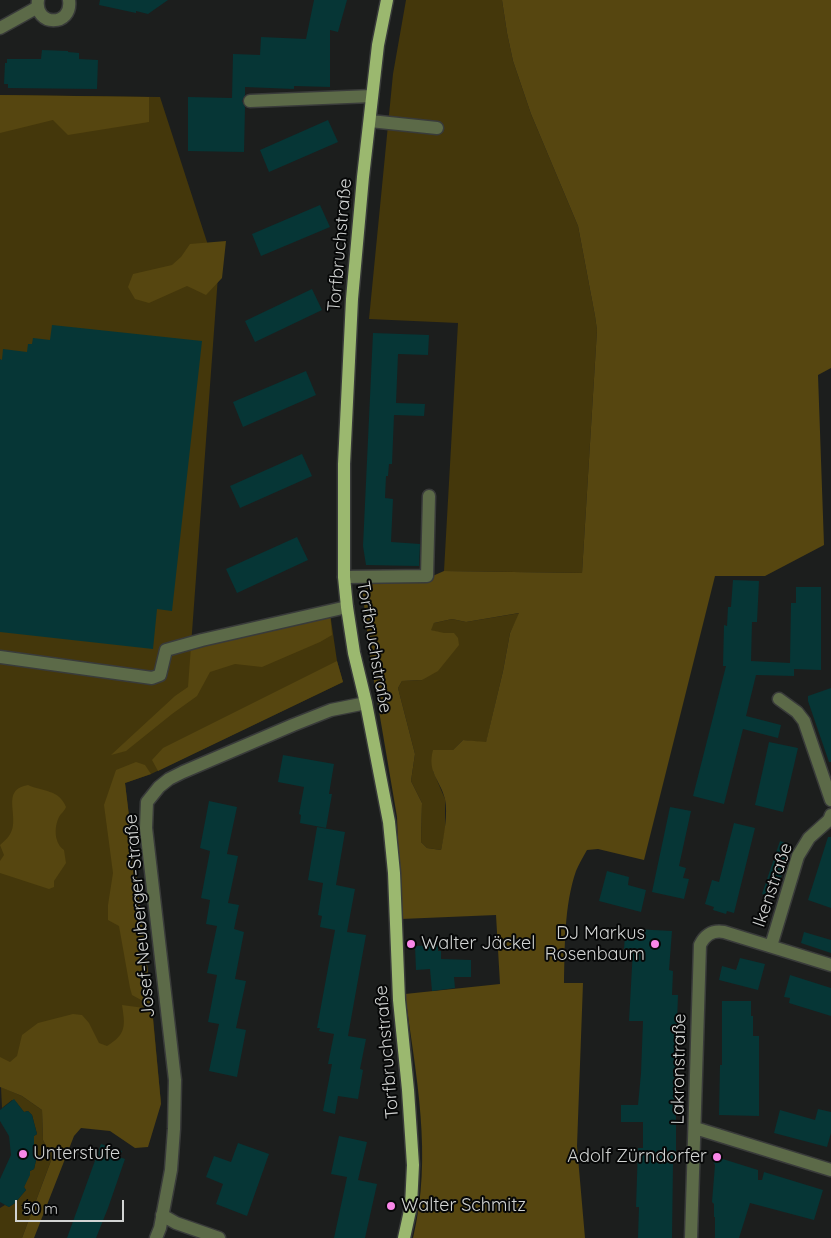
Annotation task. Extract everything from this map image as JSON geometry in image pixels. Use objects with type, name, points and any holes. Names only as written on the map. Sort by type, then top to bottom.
[{"type":"main road","name":"Torfbruchstraße","points":[[387,0],[378,45],[357,233],[344,464],[344,577],[354,652],[389,822],[394,873],[398,1000],[414,1166],[411,1206],[404,1238]]},
{"type":"street","points":[[0,28],[38,3],[42,16],[57,20],[66,14],[69,0]]},
{"type":"street","points":[[250,101],[372,96]]},
{"type":"street","points":[[370,121],[437,128]]},
{"type":"street","points":[[344,577],[427,576],[429,496]]},
{"type":"street","points":[[0,657],[152,678],[160,675],[166,650],[347,608]]},
{"type":"street","points":[[779,698],[797,712],[804,721],[831,800]]},
{"type":"street","name":"Josef-Neuberger-Straße","points":[[156,1238],[171,1170],[175,1080],[146,828],[147,802],[159,787],[183,772],[331,710],[366,703]]},
{"type":"street","name":"Ikenstraße","points":[[771,946],[798,856],[809,838],[831,815]]},
{"type":"street","name":"Ikenstraße","points":[[709,934],[716,931],[724,932],[831,965]]},
{"type":"street","name":"Lakronstraße","points":[[691,1238],[700,945],[709,934]]},
{"type":"street","points":[[695,1128],[831,1170]]},
{"type":"street","points":[[162,1215],[219,1238]]},
{"type":"shaded area","points":[[406,0],[502,0],[513,61],[531,114],[578,226],[597,330],[582,573],[444,571],[458,323],[369,319],[393,74]]},
{"type":"shaded area","points":[[502,0],[831,0],[831,368],[818,375],[824,545],[765,576],[715,576],[644,860],[598,849],[587,850],[576,871],[567,912],[564,983],[583,983],[577,1146],[585,1238],[413,1238],[422,1177],[422,1146],[418,1086],[405,994],[500,984],[496,915],[401,919],[397,817],[371,664],[361,579],[428,578],[444,571],[582,573],[597,330],[578,226],[531,114],[513,61]],"holes":[[[519,613],[510,633],[486,742],[463,740],[453,750],[433,750],[432,765],[445,799],[446,818],[441,850],[427,848],[421,842],[422,803],[411,781],[415,754],[398,688],[402,681],[422,680],[438,671],[459,645],[458,638],[454,633],[431,630],[434,623],[452,619],[466,622]]]},
{"type":"shaded area","points":[[0,95],[160,97],[218,276],[191,646],[330,613],[337,661],[343,682],[151,774],[125,783],[152,1006],[161,1104],[0,1069]]},
{"type":"shaded area","points":[[0,95],[149,97],[149,122],[68,135],[53,120],[0,133]]},
{"type":"shaded area","points":[[226,241],[222,278],[206,295],[187,286],[149,303],[135,299],[128,287],[133,274],[172,265],[181,257],[190,244]]},
{"type":"shaded area","points":[[330,613],[332,635],[262,667],[235,664],[210,672],[197,696],[126,751],[111,755],[175,696],[188,687],[191,646]]},
{"type":"shaded area","points":[[520,613],[510,633],[486,743],[463,740],[433,771],[445,799],[445,832],[441,850],[427,848],[421,842],[422,803],[411,781],[415,754],[398,688],[402,681],[422,680],[454,633],[444,634],[430,630],[434,623],[452,619],[466,622]]},
{"type":"shaded area","points":[[337,661],[343,682],[158,771],[152,760],[163,748]]},
{"type":"shaded area","points":[[136,762],[145,765],[151,774],[125,783],[152,1006],[132,995],[119,926],[108,920],[108,905],[113,873],[104,805],[116,770]]},
{"type":"shaded area","points":[[28,785],[55,794],[63,801],[66,807],[59,817],[56,830],[58,843],[64,850],[66,863],[54,881],[54,887],[49,889],[0,873],[0,861],[4,855],[0,845],[9,836],[13,825],[13,795],[21,787]]},
{"type":"shaded area","points":[[122,1005],[152,1009],[161,1104],[148,1147],[135,1148],[110,1131],[81,1128],[74,1136],[34,1238],[22,1238],[52,1158],[43,1140],[42,1110],[22,1096],[0,1087],[0,1057],[10,1062],[17,1056],[22,1035],[38,1023],[73,1014],[82,1015],[89,1023],[99,1043],[107,1046],[114,1042],[123,1028]]},
{"type":"shaded area","points":[[1,1087],[22,1096],[42,1110],[43,1140],[52,1158],[22,1238],[0,1238],[0,1208],[5,1205],[9,1207],[15,1203],[26,1190],[24,1187],[30,1171],[34,1169],[37,1156],[34,1153],[34,1136],[37,1134],[32,1115],[28,1111],[24,1112],[16,1102],[12,1100],[2,1108]]},
{"type":"building","points":[[100,0],[168,0],[148,14],[99,5]]},
{"type":"building","points":[[314,0],[347,0],[338,32],[330,30],[330,87],[294,86],[294,89],[245,87],[245,95],[242,101],[245,107],[244,152],[188,151],[188,97],[232,98],[233,54],[260,55],[261,37],[306,39]]},
{"type":"building","points":[[42,50],[68,51],[79,53],[79,59],[98,60],[97,89],[8,88],[8,84],[4,84],[5,63],[7,63],[7,59],[41,59]]},
{"type":"building","points":[[328,120],[338,142],[269,172],[260,150]]},
{"type":"building","points":[[320,205],[330,227],[261,256],[252,234]]},
{"type":"building","points":[[312,289],[322,310],[255,342],[245,321]]},
{"type":"building","points":[[52,325],[202,341],[172,611],[157,609],[153,649],[0,632],[0,359],[2,360],[3,349],[27,352],[28,344],[32,344],[33,338],[50,340]]},
{"type":"building","points":[[373,333],[429,335],[428,355],[398,354],[396,403],[425,404],[424,416],[394,415],[392,464],[389,464],[388,476],[386,476],[385,498],[393,499],[391,542],[420,544],[419,566],[366,565],[363,546]]},
{"type":"building","points":[[306,371],[316,395],[243,427],[233,402]]},
{"type":"building","points":[[302,454],[312,476],[240,508],[230,486]]},
{"type":"building","points":[[297,537],[308,560],[237,593],[226,569]]},
{"type":"building","points":[[733,580],[759,581],[757,622],[752,622],[751,661],[790,663],[791,603],[796,603],[796,587],[821,587],[821,670],[794,669],[794,676],[756,675],[746,716],[781,725],[778,738],[743,729],[724,804],[693,796],[726,666],[723,666],[724,625],[727,626],[728,607],[731,607]]},
{"type":"building","points":[[831,688],[831,762],[829,762],[808,701],[808,696]]},
{"type":"building","points":[[769,742],[798,748],[783,812],[755,805]]},
{"type":"building","points":[[283,755],[334,764],[329,794],[332,794],[326,828],[300,823],[301,815],[299,814],[304,787],[278,782]]},
{"type":"building","points":[[209,801],[237,807],[227,854],[238,856],[228,903],[239,905],[234,929],[244,932],[235,979],[246,981],[236,1028],[246,1030],[237,1077],[209,1071],[219,1024],[208,1022],[217,975],[207,973],[217,926],[206,924],[210,900],[201,898],[210,851],[200,848]]},
{"type":"building","points":[[670,807],[691,811],[679,866],[686,868],[683,878],[689,879],[684,899],[652,892]]},
{"type":"building","points":[[734,823],[755,828],[734,913],[727,911],[726,914],[713,910],[714,907],[705,904],[712,880],[719,882]]},
{"type":"building","points":[[317,827],[345,832],[336,885],[355,889],[347,932],[366,935],[348,1036],[366,1039],[360,1069],[363,1070],[358,1099],[338,1096],[335,1114],[323,1111],[332,1064],[328,1064],[334,1034],[319,1031],[320,1028],[317,1028],[335,930],[320,927],[322,916],[318,915],[323,883],[308,880]]},
{"type":"building","points":[[828,837],[831,837],[831,908],[808,900]]},
{"type":"building","points":[[780,841],[792,845],[774,898],[762,894]]},
{"type":"building","points":[[607,871],[629,877],[628,885],[646,890],[641,912],[599,901]]},
{"type":"building","points":[[634,929],[672,931],[669,970],[673,971],[672,995],[678,995],[674,1105],[676,1105],[676,1162],[673,1162],[672,1238],[638,1238],[639,1207],[636,1207],[638,1148],[643,1148],[643,1122],[621,1122],[621,1105],[638,1105],[641,1073],[643,1021],[629,1021],[633,949],[624,949],[625,936],[634,936]]},
{"type":"building","points":[[804,932],[831,940],[831,953],[801,943]]},
{"type":"building","points":[[438,945],[438,951],[441,951],[441,959],[471,960],[471,977],[454,977],[455,988],[432,991],[430,969],[416,970],[415,946]]},
{"type":"building","points":[[740,958],[765,964],[758,990],[719,980],[722,966],[736,970]]},
{"type":"building","points":[[790,975],[831,988],[831,1016],[789,1003],[790,998],[784,997]]},
{"type":"building","points":[[722,1001],[751,1001],[753,1036],[759,1036],[759,1116],[719,1115],[720,1065],[722,1065]]},
{"type":"building","name":"Unterstufe","points":[[14,1099],[24,1112],[28,1111],[32,1115],[37,1134],[34,1136],[34,1153],[37,1156],[34,1169],[30,1171],[24,1187],[26,1190],[9,1207],[0,1202],[0,1179],[11,1155],[9,1136],[0,1121],[0,1110]]},
{"type":"building","points":[[818,1109],[831,1112],[831,1133],[827,1147],[774,1133],[780,1110],[815,1120]]},
{"type":"building","points":[[339,1136],[367,1142],[358,1180],[377,1184],[365,1238],[334,1238],[347,1177],[331,1174]]},
{"type":"building","points":[[238,1143],[269,1154],[247,1216],[216,1204],[223,1184],[206,1177],[214,1156],[231,1162]]},
{"type":"building","points":[[101,1144],[122,1151],[119,1157],[125,1159],[108,1208],[96,1238],[67,1238]]},
{"type":"building","points":[[710,1155],[758,1170],[758,1180],[762,1180],[764,1172],[823,1190],[814,1220],[750,1203],[739,1238],[715,1238],[714,1204],[712,1202],[715,1165]]},
{"type":"place","name":"Walter Jäckel","points":[[411,944]]},
{"type":"place","name":"DJ Markus Rosenbaum","points":[[655,944]]},
{"type":"place","name":"Unterstufe","points":[[23,1154]]},
{"type":"place","name":"Adolf Zürndorfer","points":[[717,1157]]},
{"type":"place","name":"Walter Schmitz","points":[[391,1206]]}]
